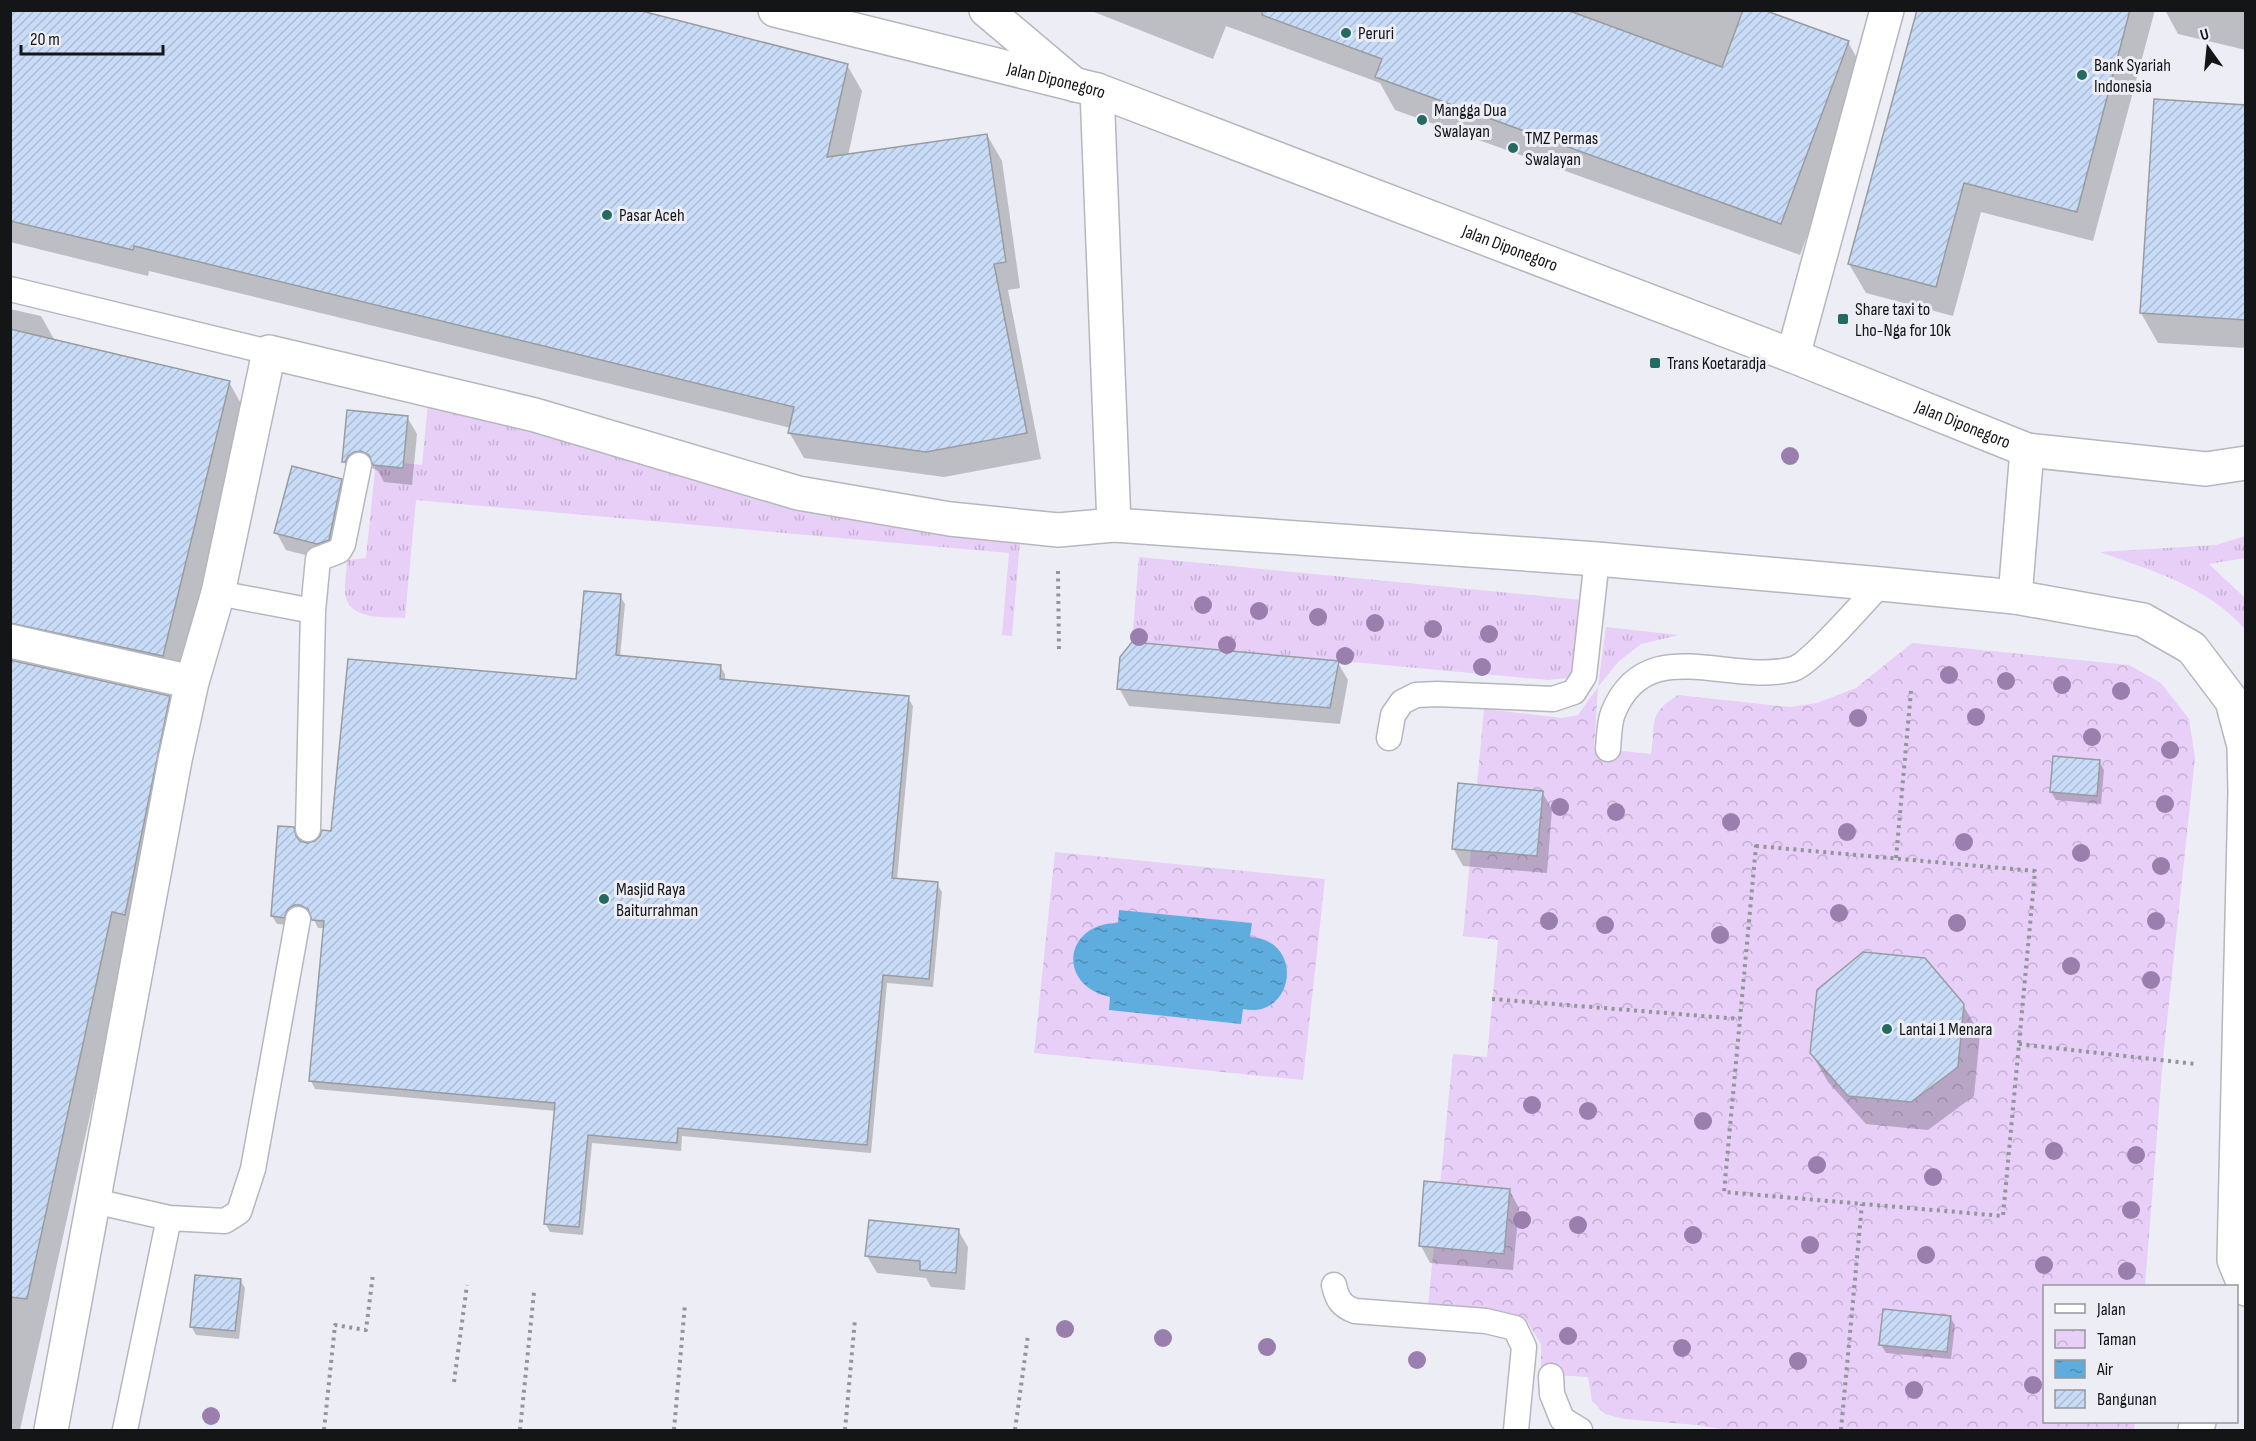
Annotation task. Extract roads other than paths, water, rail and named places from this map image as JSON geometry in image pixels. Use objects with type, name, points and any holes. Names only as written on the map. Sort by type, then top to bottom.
[{"type":"main road","name":"Jalan Diponegoro","points":[[776,10],[1086,87],[1793,356],[2027,450],[2206,469],[2246,464]]},
{"type":"main road","points":[[986,10],[1086,87],[1114,525]]},
{"type":"main road","points":[[1793,356],[1887,10]]},
{"type":"main road","points":[[51,1431],[175,760],[192,682],[218,593],[269,352],[535,415],[798,493],[950,519],[1058,531],[1114,525],[1597,559],[2015,597],[2143,620],[2192,648],[2232,701],[2244,746],[2236,1278]]},
{"type":"main road","points":[[2015,597],[2027,450]]},
{"type":"main road","points":[[10,641],[192,682]]},
{"type":"lane","points":[[10,289],[269,352]]},
{"type":"lane","points":[[308,829],[313,611],[318,559],[339,551],[343,544],[359,465]]},
{"type":"lane","points":[[1389,738],[1393,716],[1402,702],[1416,695],[1554,699],[1574,692],[1584,676],[1597,559]]},
{"type":"lane","points":[[1608,749],[1612,714],[1629,684],[1650,670],[1676,666],[1758,673],[1795,669],[1813,655],[1881,584]]},
{"type":"lane","points":[[218,593],[313,611]]},
{"type":"lane","points":[[94,1201],[170,1218],[225,1221],[239,1212],[253,1169],[298,919]]},
{"type":"lane","points":[[125,1431],[170,1218]]},
{"type":"lane","points":[[1334,1285],[1336,1296],[1343,1306],[1355,1311],[1486,1321],[1515,1328],[1524,1347],[1516,1431]]},
{"type":"lane","points":[[1551,1376],[1552,1394],[1562,1419],[1580,1431]]},
{"type":"water","points":[[1119,910],[1252,923],[1250,937],[1268,941],[1280,951],[1286,964],[1287,978],[1282,992],[1273,1003],[1260,1009],[1243,1009],[1241,1024],[1109,1010],[1110,997],[1093,990],[1081,980],[1075,968],[1074,955],[1078,943],[1086,933],[1100,926],[1118,923]]},
{"type":"place","name":"Peruri","points":[[1346,33]]},
{"type":"place","name":"Bank Syariah Indonesia","points":[[2082,75]]},
{"type":"place","name":"Mangga Dua Swalayan","points":[[1422,120]]},
{"type":"place","name":"TMZ Permas Swalayan","points":[[1513,148]]},
{"type":"place","name":"Pasar Aceh","points":[[607,215]]},
{"type":"place","name":"Share taxi to Lho-Nga for 10k","points":[[1843,319]]},
{"type":"place","name":"Trans Koetaradja","points":[[1655,363]]},
{"type":"place","name":"Masjid Raya Baiturrahman","points":[[604,899]]},
{"type":"place","name":"Lantai 1 Menara","points":[[1887,1029]]}]
